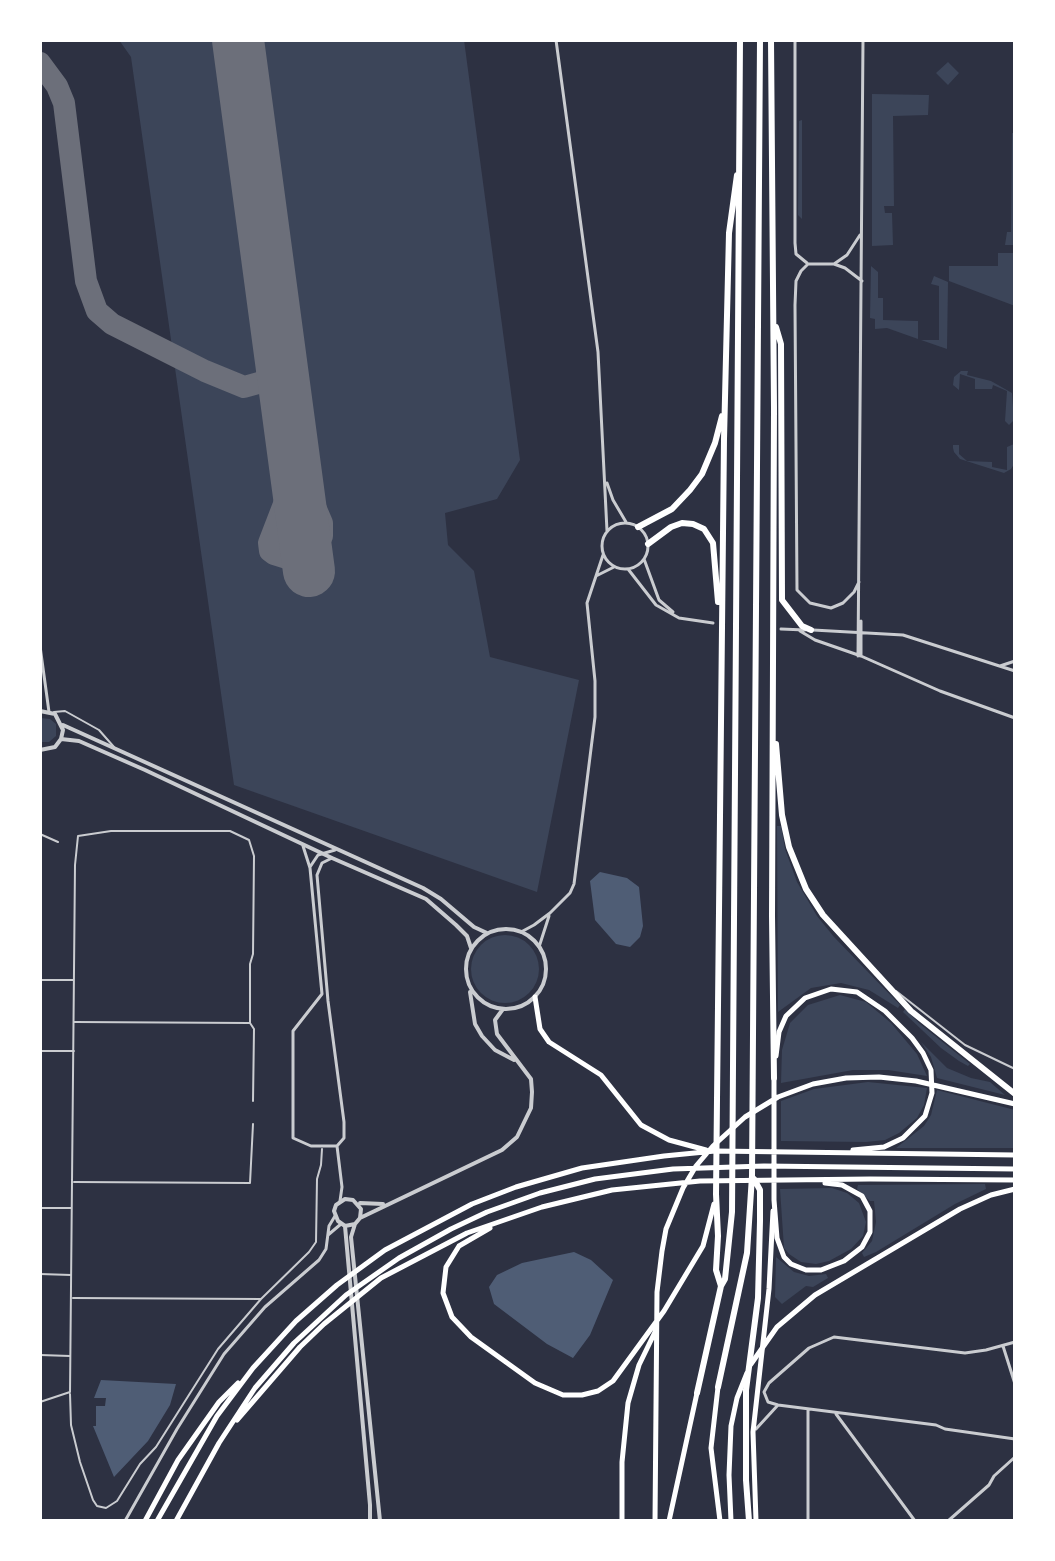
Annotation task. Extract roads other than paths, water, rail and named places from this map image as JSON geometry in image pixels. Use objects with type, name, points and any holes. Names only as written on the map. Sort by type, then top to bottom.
[{"type":"highway","points":[[697,1393],[725,1279],[733,1153],[740,40]]},
{"type":"highway","points":[[718,1387],[747,1253],[752,1176],[760,40]]},
{"type":"highway","points":[[771,40],[774,1078]]},
{"type":"highway","points":[[721,1286],[716,1270],[716,1194],[725,405],[729,233],[740,150]]},
{"type":"highway","points":[[774,320],[781,344],[782,600],[802,626],[811,630]]},
{"type":"highway","points":[[638,527],[672,509],[696,482],[715,443],[725,405]]},
{"type":"highway","points":[[648,544],[682,523],[698,525],[709,535],[716,559],[722,645]]},
{"type":"highway","points":[[773,707],[782,815],[793,859],[806,889],[823,915],[920,1019],[1015,1094]]},
{"type":"highway","points":[[749,1521],[746,1390],[758,1298],[760,1221],[760,1190],[752,1176]]},
{"type":"main road","points":[[756,1521],[753,1432],[769,1289],[774,1200],[774,1078],[781,1025],[797,1005],[821,991],[840,989],[857,992],[885,1011],[912,1038],[931,1070],[932,1093],[925,1116],[903,1138],[884,1147],[844,1152]]},
{"type":"main road","points":[[535,997],[540,1029],[549,1042],[601,1075],[633,1117],[652,1132],[676,1143],[715,1151],[1015,1155]]},
{"type":"main road","points":[[655,1521],[658,1276],[666,1229],[696,1166],[738,1123],[778,1097],[813,1084],[863,1077],[916,1081],[1015,1104]]},
{"type":"main road","points":[[145,1521],[178,1460],[219,1402],[296,1321],[361,1267],[401,1240],[472,1204],[516,1187],[582,1168],[701,1150]]},
{"type":"main road","points":[[176,1521],[219,1443],[255,1388],[319,1318],[375,1274],[424,1243],[487,1212],[554,1190],[632,1173],[701,1168],[795,1167],[1015,1169]]},
{"type":"main road","points":[[774,1200],[781,1252],[791,1264],[806,1270],[821,1270],[857,1252],[868,1238],[872,1225],[870,1211],[862,1196],[842,1185],[796,1180]]},
{"type":"main road","points":[[219,1443],[300,1347],[381,1278],[456,1238],[512,1217],[612,1190],[700,1181],[1015,1180]]},
{"type":"main road","points":[[731,1521],[731,1426],[737,1398],[752,1361],[766,1339],[789,1315],[864,1264],[960,1209],[991,1195],[1015,1189]]},
{"type":"main road","points":[[512,1217],[459,1246],[446,1267],[443,1293],[452,1317],[465,1332],[535,1383],[556,1393],[573,1396],[591,1394],[605,1388],[620,1373],[664,1311],[703,1246],[716,1194]]},
{"type":"main road","points":[[622,1521],[622,1462],[628,1403],[639,1365],[664,1311]]},
{"type":"main road","points":[[157,1521],[208,1428],[253,1368]]},
{"type":"main road","points":[[718,1387],[711,1448],[719,1518]]},
{"type":"main road","points":[[669,1521],[697,1393]]},
{"type":"street","points":[[521,932],[550,913],[573,889],[595,717],[595,681],[587,603],[603,555],[602,546],[607,531],[598,352],[556,40]]},
{"type":"street","points":[[795,40],[796,254],[808,264],[834,264],[845,268],[862,281]]},
{"type":"street","points":[[860,656],[863,40]]},
{"type":"street","points":[[834,264],[842,260],[862,231]]},
{"type":"street","points":[[808,264],[796,281],[795,305],[797,590],[810,603],[831,608],[843,603],[854,592],[860,579]]},
{"type":"street","points":[[604,471],[608,488],[626,522]]},
{"type":"street","points":[[607,531],[626,522],[638,527],[645,535],[648,544],[644,559],[659,600],[679,618]]},
{"type":"street","points":[[603,555],[614,567]]},
{"type":"street","points":[[595,577],[614,567],[628,569],[644,559]]},
{"type":"street","points":[[628,569],[656,605],[679,618],[713,623]]},
{"type":"street","points":[[781,629],[903,635],[1015,671]]},
{"type":"street","points":[[800,631],[940,691],[1015,718]]},
{"type":"street","points":[[40,646],[51,712],[63,725],[423,888],[474,927],[487,933]]},
{"type":"street","points":[[999,666],[1015,661]]},
{"type":"street","points":[[40,711],[51,712]]},
{"type":"street","points":[[40,750],[50,749],[61,739],[63,725]]},
{"type":"street","points":[[61,739],[79,741],[145,770],[434,904],[467,936],[471,948]]},
{"type":"street","points":[[301,843],[310,868],[322,994],[293,1031],[293,1138],[306,1145],[337,1146]]},
{"type":"street","points":[[310,868],[322,853],[335,850]]},
{"type":"street","points":[[125,1521],[224,1354],[265,1307],[319,1260],[326,1249],[329,1226],[340,1201],[342,1187],[337,1146],[344,1138],[317,875],[322,863],[332,858]]},
{"type":"street","points":[[539,947],[550,913]]},
{"type":"street","points":[[469,986],[483,1003],[503,1009],[520,1007],[535,997],[544,980],[546,971],[539,947],[521,932],[504,929],[487,933],[471,948],[465,965],[473,1015],[478,1031],[495,1050],[516,1061]]},
{"type":"street","points":[[349,1247],[355,1224],[360,1218],[511,1144],[526,1120],[532,1092],[531,1079],[497,1034],[495,1020],[503,1009]]},
{"type":"street","points":[[340,1201],[349,1199],[357,1203],[387,1204]]},
{"type":"street","points":[[357,1203],[361,1209],[360,1218]]},
{"type":"street","points":[[335,1216],[343,1225],[349,1247],[370,1521]]},
{"type":"street","points":[[328,1235],[343,1225],[355,1224]]},
{"type":"street","points":[[356,1322],[368,1380],[380,1521]]},
{"type":"street","points":[[1015,1342],[965,1353],[842,1337],[826,1338],[809,1348],[766,1387],[764,1397],[778,1405],[922,1423],[1015,1439]]},
{"type":"street","points":[[1003,1346],[1015,1384]]},
{"type":"street","points":[[753,1432],[778,1405]]},
{"type":"street","points":[[808,1410],[808,1521]]},
{"type":"street","points":[[836,1414],[915,1521]]},
{"type":"street","points":[[948,1521],[1015,1457]]},
{"type":"lane","points":[[51,712],[65,711],[89,724],[107,736],[115,748]]},
{"type":"lane","points":[[253,1101],[254,1029],[250,1023],[252,846],[244,836],[230,831],[111,831],[78,836],[75,865],[70,1392],[71,1425],[80,1462],[97,1506],[106,1508],[117,1501],[140,1464],[156,1447],[218,1349],[316,1242],[317,1179],[322,1146]]},
{"type":"lane","points":[[40,834],[58,842]]},
{"type":"lane","points":[[40,980],[74,980]]},
{"type":"lane","points":[[883,981],[965,1045],[1015,1069]]},
{"type":"lane","points":[[74,1022],[250,1023]]},
{"type":"lane","points":[[40,1051],[74,1051]]},
{"type":"lane","points":[[73,1182],[246,1184],[252,1180],[253,1124]]},
{"type":"lane","points":[[40,1208],[73,1209]]},
{"type":"lane","points":[[40,1274],[73,1275]]},
{"type":"lane","points":[[72,1298],[261,1299]]},
{"type":"lane","points":[[40,1355],[71,1356]]},
{"type":"lane","points":[[40,1402],[70,1392]]}]
